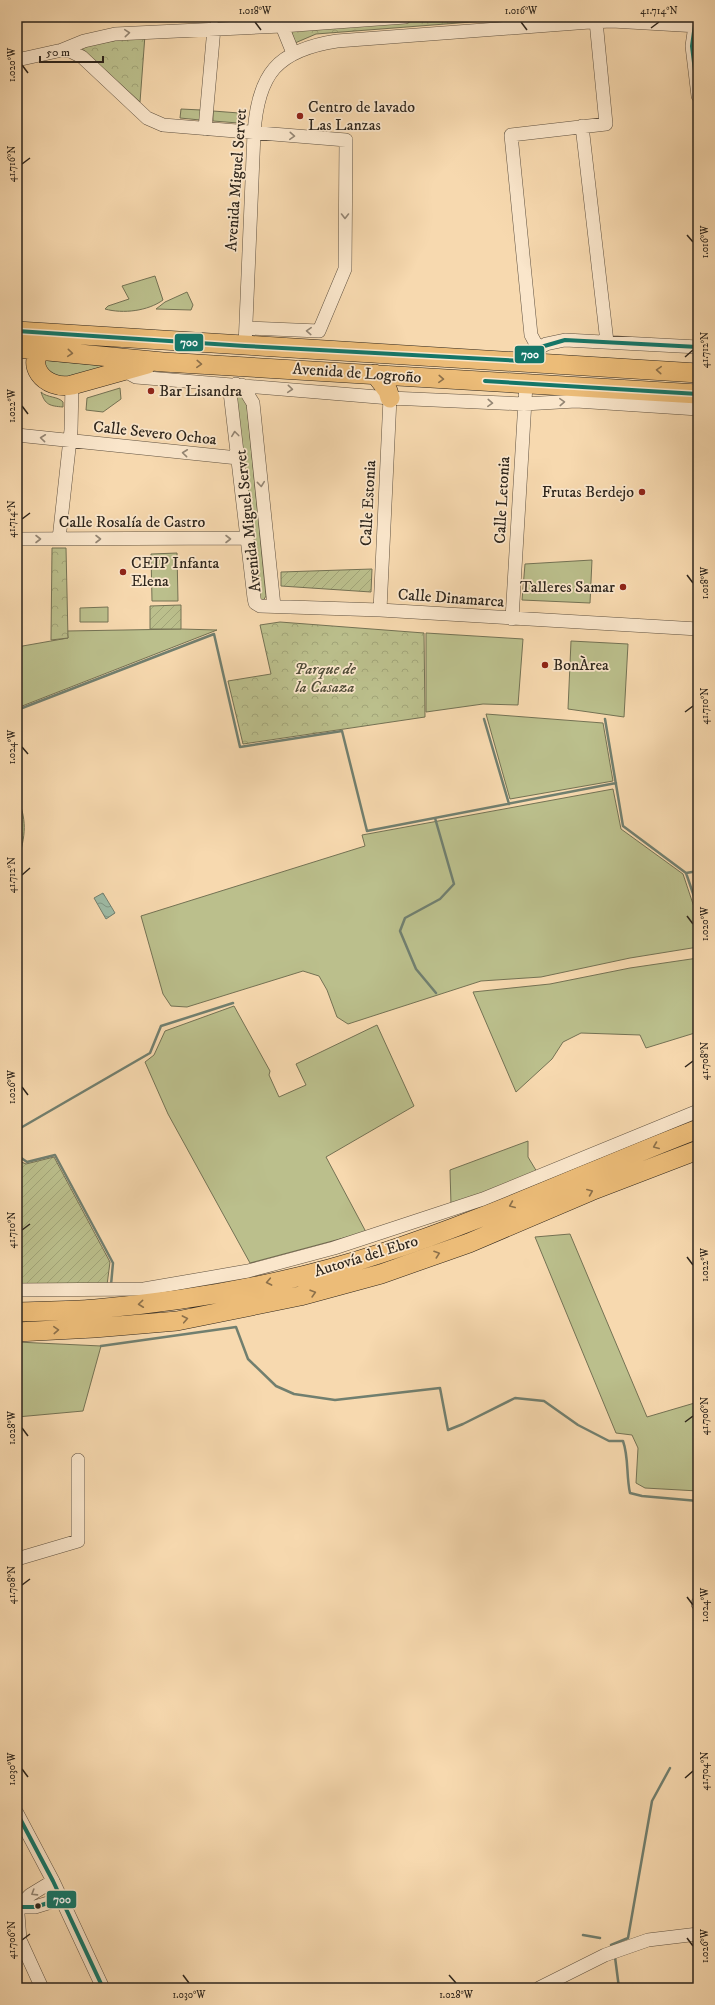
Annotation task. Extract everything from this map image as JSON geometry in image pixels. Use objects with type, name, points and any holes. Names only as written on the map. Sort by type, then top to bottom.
[{"type":"highway","name":"Avenida de Logroño","points":[[17,331],[69,335],[245,337],[524,361],[698,373]]},
{"type":"highway","points":[[69,335],[50,343],[39,351],[36,366],[41,377],[53,384],[72,385],[163,362]]},
{"type":"highway","name":"Avenida de Logroño","points":[[17,348],[163,362],[526,384],[622,397],[698,394]]},
{"type":"highway","points":[[375,374],[388,390],[390,398]]},
{"type":"highway","points":[[390,398],[408,377]]},
{"type":"highway","name":"Autovía del Ebro","points":[[17,1312],[95,1309],[176,1300],[302,1275],[378,1255],[463,1225],[698,1129]]},
{"type":"highway","name":"Autovía del Ebro","points":[[17,1332],[94,1328],[177,1321],[300,1296],[381,1274],[469,1243],[591,1192],[698,1150]]},
{"type":"street","points":[[17,60],[62,50],[84,41],[115,34],[214,28],[282,26],[405,17]]},
{"type":"street","points":[[538,348],[531,335],[511,135],[606,124],[592,20]]},
{"type":"street","name":"Avenida Miguel Servet","points":[[245,337],[254,134],[261,89],[275,68],[293,53],[308,46],[337,41],[592,20],[696,23]]},
{"type":"street","points":[[696,23],[692,46],[698,96]]},
{"type":"street","points":[[282,26],[293,53]]},
{"type":"street","points":[[205,129],[214,28]]},
{"type":"street","points":[[62,50],[70,51],[82,57],[147,118],[163,125],[254,134],[346,140],[345,269],[319,331],[245,337]]},
{"type":"street","points":[[582,126],[607,342]]},
{"type":"street","points":[[524,361],[534,350],[565,340],[698,347]]},
{"type":"street","points":[[125,371],[136,376],[390,398],[524,404],[622,397],[698,409]]},
{"type":"street","name":"Calle Letonia","points":[[512,619],[526,384]]},
{"type":"street","points":[[59,539],[70,441],[72,385]]},
{"type":"street","points":[[244,385],[253,403]]},
{"type":"street","name":"Avenida Miguel Servet","points":[[244,385],[253,403],[274,606],[260,606],[255,603],[246,538],[230,392],[231,389],[244,385]]},
{"type":"street","name":"Calle Estonia","points":[[380,610],[390,398]]},
{"type":"street","name":"Calle Severo Ochoa","points":[[17,436],[238,458]]},
{"type":"street","name":"Calle Rosalía de Castro","points":[[17,539],[246,538]]},
{"type":"street","name":"Calle Dinamarca","points":[[274,606],[380,610],[698,629]]},
{"type":"street","points":[[17,1290],[144,1289],[248,1271],[334,1248],[483,1199],[698,1111]]},
{"type":"street","points":[[17,1559],[78,1541],[78,1460]]},
{"type":"street","points":[[17,1813],[53,1881],[103,1988]]},
{"type":"street","points":[[17,1905],[53,1881]]},
{"type":"street","points":[[17,1905],[35,1907],[61,1899]]},
{"type":"street","points":[[17,1905],[20,1940],[42,1988]]},
{"type":"street","points":[[539,1988],[605,1955],[648,1940],[698,1934]]},
{"type":"green space","points":[[536,17],[316,34],[295,43],[290,27],[396,18]]},
{"type":"green space","points":[[145,35],[140,102],[80,47]]},
{"type":"green space","points":[[181,109],[201,110],[200,120],[180,118]]},
{"type":"green space","points":[[213,111],[239,113],[238,123],[213,121]]},
{"type":"green space","points":[[155,276],[163,300],[157,304],[143,309],[127,311],[105,309],[108,306],[129,299],[122,286]]},
{"type":"green space","points":[[187,292],[193,305],[191,310],[156,309],[165,302]]},
{"type":"green space","points":[[42,360],[118,367],[73,379],[50,376]]},
{"type":"green space","points":[[120,388],[121,399],[103,412],[86,410],[87,398]]},
{"type":"green space","points":[[239,389],[246,396],[266,596],[263,601],[259,601],[236,391]]},
{"type":"green space","points":[[41,392],[61,400],[63,402],[63,407],[55,406],[46,402]]},
{"type":"green space","points":[[52,548],[66,548],[68,638],[51,640]]},
{"type":"green space","points":[[177,553],[178,601],[152,601],[151,554]]},
{"type":"green space","points":[[592,560],[590,603],[522,600],[525,564]]},
{"type":"green space","points":[[372,569],[371,592],[281,586],[281,572]]},
{"type":"green space","points":[[181,605],[181,629],[150,629],[150,606]]},
{"type":"green space","points":[[108,607],[108,622],[80,622],[80,608]]},
{"type":"green space","name":"Parque de la Casaza","points":[[280,622],[424,633],[425,717],[243,744],[228,681],[271,674],[260,625]]},
{"type":"green space","points":[[181,629],[217,630],[17,708],[17,647],[68,638],[67,631]]},
{"type":"green space","points":[[426,633],[523,639],[518,705],[483,704],[426,712]]},
{"type":"green space","points":[[571,641],[628,644],[624,717],[568,709]]},
{"type":"green space","points":[[486,714],[603,723],[613,781],[510,799]]},
{"type":"green space","points":[[613,789],[621,829],[683,874],[698,919],[698,947],[630,958],[541,977],[481,981],[348,1024],[337,1017],[327,990],[319,976],[303,971],[187,1007],[171,1006],[163,994],[141,916],[365,846],[362,835]]},
{"type":"green space","points":[[17,795],[23,815],[24,831],[17,867]]},
{"type":"green space","points":[[698,958],[698,1032],[646,1048],[640,1035],[581,1033],[563,1042],[552,1059],[516,1092],[473,992],[550,984],[630,968]]},
{"type":"green space","points":[[234,1006],[270,1071],[269,1075],[279,1097],[306,1085],[296,1064],[377,1025],[414,1106],[326,1157],[366,1232],[250,1263],[168,1114],[145,1062],[154,1055],[165,1031]]},
{"type":"green space","points":[[528,1141],[528,1157],[537,1172],[451,1205],[450,1170]]},
{"type":"green space","points":[[54,1157],[110,1262],[107,1285],[17,1285],[17,1160],[26,1164]]},
{"type":"green space","points":[[570,1234],[647,1417],[698,1402],[698,1491],[645,1488],[636,1483],[638,1448],[632,1435],[616,1433],[535,1237]]},
{"type":"green space","points":[[17,1342],[101,1346],[83,1411],[17,1417]]},
{"type":"water","points":[[103,893],[115,913],[106,919],[94,898]]},
{"type":"waterway","points":[[17,22],[56,17]]},
{"type":"waterway","points":[[17,710],[214,634],[240,747],[342,731],[367,831],[616,783]]},
{"type":"waterway","points":[[484,719],[509,804]]},
{"type":"waterway","points":[[605,719],[623,826],[686,873],[698,871]]},
{"type":"waterway","points":[[435,818],[454,884],[440,899],[405,918],[400,931],[416,969],[436,993]]},
{"type":"waterway","points":[[686,873],[698,908]]},
{"type":"waterway","points":[[17,1130],[150,1053],[161,1026],[233,1003]]},
{"type":"waterway","points":[[17,1155],[27,1162],[55,1155],[113,1263],[111,1285]]},
{"type":"waterway","points":[[101,1346],[236,1327],[248,1359],[276,1386],[294,1394],[335,1400],[440,1388],[448,1430],[515,1398],[544,1401],[578,1425],[609,1441],[623,1441],[626,1454],[630,1493],[642,1496],[698,1501]]},
{"type":"waterway","points":[[611,1945],[628,1938],[652,1801],[670,1768]]},
{"type":"waterway","points":[[583,1935],[600,1938]]},
{"type":"waterway","points":[[615,1957],[619,1988]]},
{"type":"transit line","name":"700","points":[[696,17],[692,46],[698,96]]},
{"type":"transit line","name":"700","points":[[17,331],[245,346],[524,361],[534,349],[565,340],[698,347]]},
{"type":"transit line","name":"700","points":[[485,381],[698,394]]},
{"type":"transit line","name":"700","points":[[17,1813],[53,1881],[103,1988]]},
{"type":"transit line","name":"700","points":[[18,1907],[35,1907],[61,1899]]},
{"type":"place","name":"Centro de lavado Las Lanzas","points":[[300,116]]},
{"type":"place","name":"Bar Lisandra","points":[[151,391]]},
{"type":"place","name":"Frutas Berdejo","points":[[642,492]]},
{"type":"place","name":"CEIP Infanta Elena","points":[[123,572]]},
{"type":"place","name":"Talleres Samar","points":[[623,587]]},
{"type":"place","name":"BonÀrea","points":[[545,665]]}]
